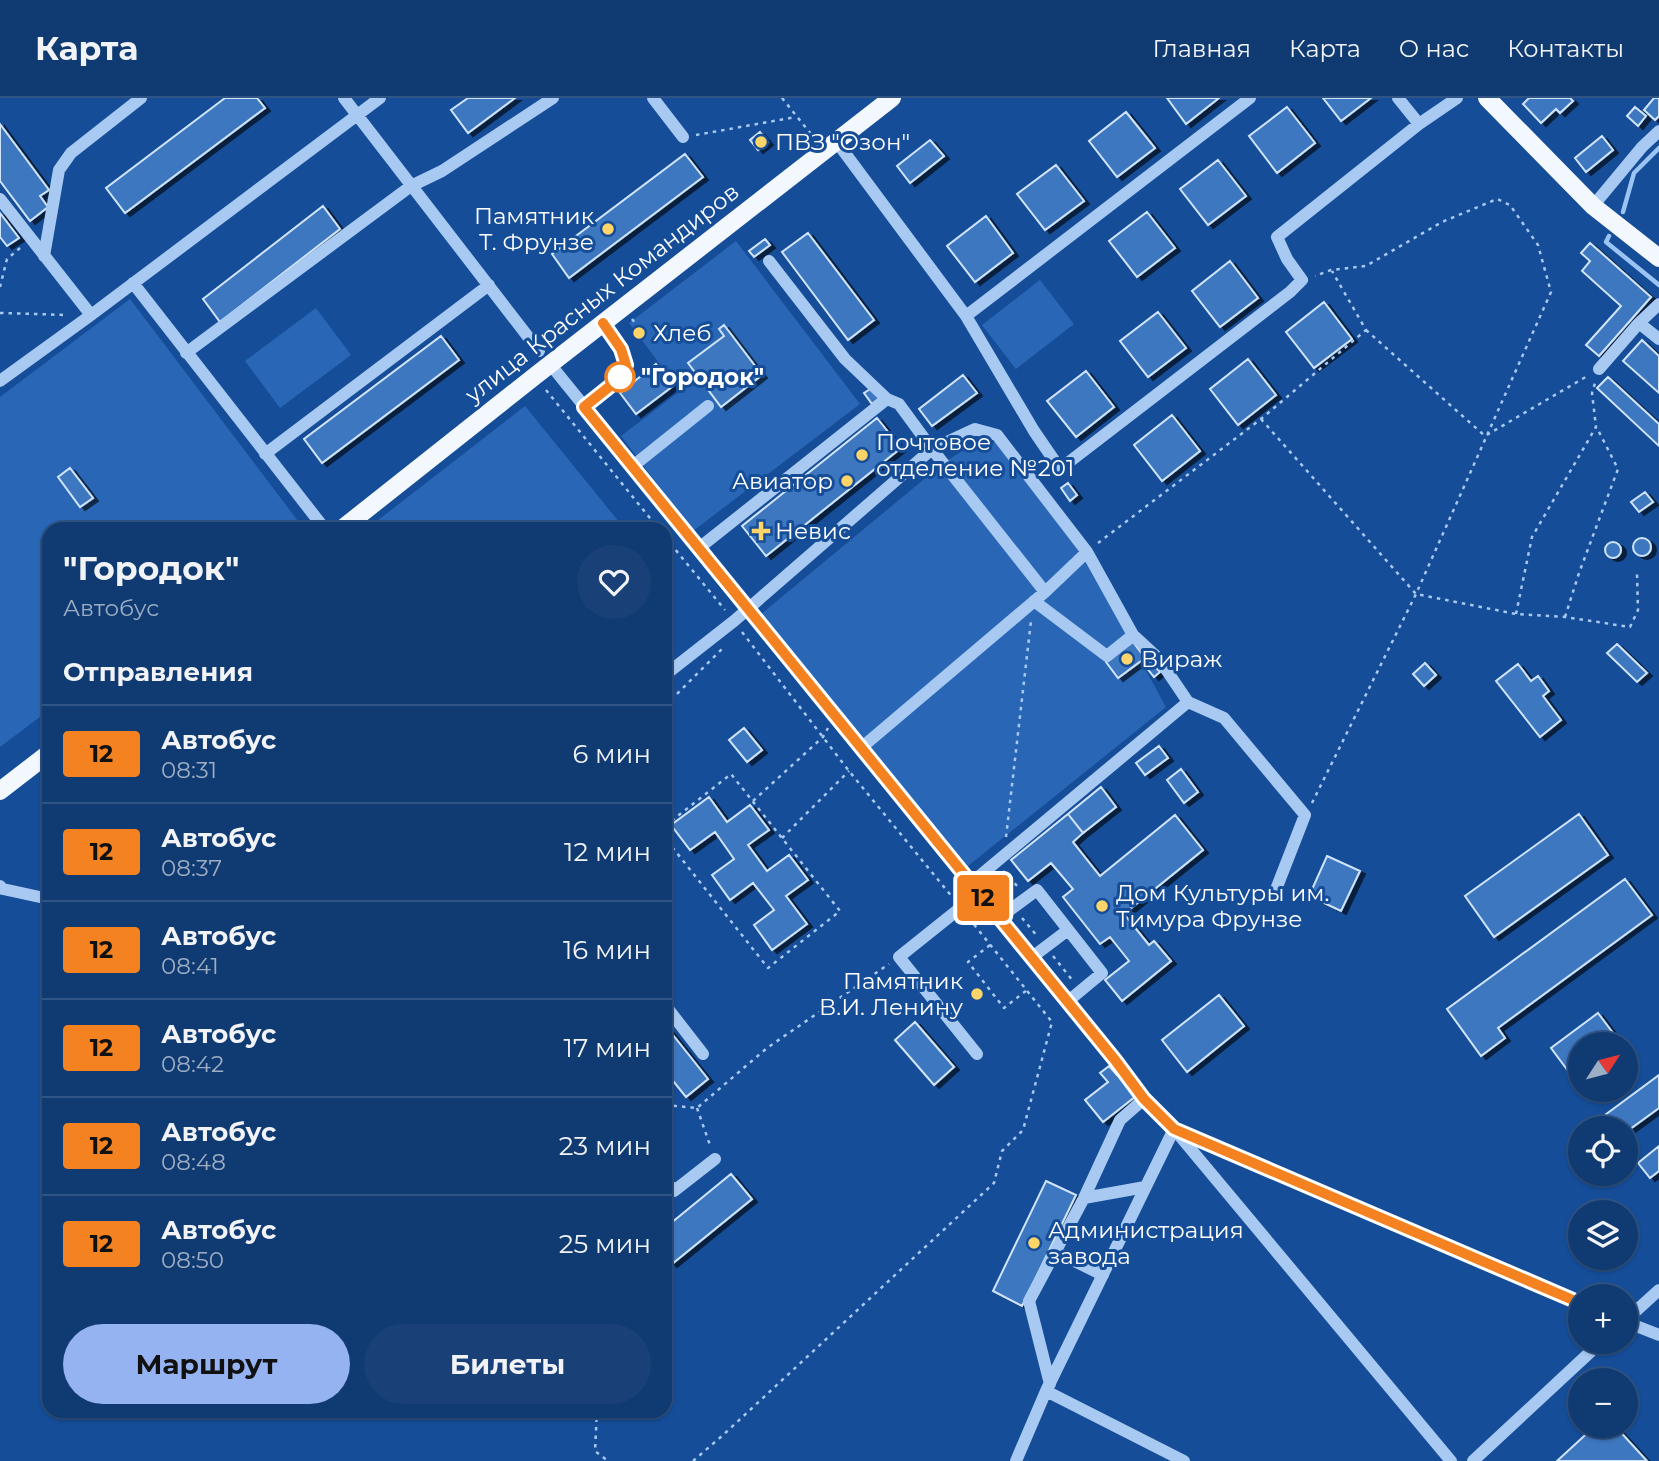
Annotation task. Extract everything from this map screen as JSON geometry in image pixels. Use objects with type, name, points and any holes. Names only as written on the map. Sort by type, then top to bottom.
[{"type":"main road","name":"улица Красных Командиров","points":[[350,522],[545,357],[603,323],[892,98]]},
{"type":"main road","points":[[1493,100],[1593,206],[1659,258]]},
{"type":"main road","points":[[0,791],[42,758]]},
{"type":"street","points":[[44,256],[60,170],[71,153],[141,98]]},
{"type":"street","points":[[344,98],[584,407],[1144,1099],[1174,1129],[1451,1461]]},
{"type":"street","points":[[0,381],[380,98]]},
{"type":"street","points":[[186,353],[411,186],[442,171],[553,98]]},
{"type":"street","points":[[653,98],[683,137]]},
{"type":"street","points":[[967,316],[1250,98]]},
{"type":"street","points":[[1398,98],[1419,124]]},
{"type":"street","points":[[836,141],[967,316],[1034,431],[1060,469],[1302,281],[1277,237],[1419,124],[1457,98]]},
{"type":"street","points":[[1593,206],[1642,147],[1659,131]]},
{"type":"street","points":[[0,199],[91,315]]},
{"type":"street","points":[[769,261],[845,359],[887,399],[899,404],[1045,592]]},
{"type":"street","points":[[133,283],[319,522]]},
{"type":"street","points":[[265,454],[489,285]]},
{"type":"street","points":[[1599,369],[1658,305]]},
{"type":"street","points":[[584,407],[619,379],[626,365],[621,349],[603,323]]},
{"type":"street","points":[[1639,323],[1659,339]]},
{"type":"street","points":[[699,548],[887,399]]},
{"type":"street","points":[[633,466],[708,406]]},
{"type":"street","points":[[672,670],[734,621],[932,449],[975,429],[998,435],[1087,552],[1133,635],[1159,659],[1188,702],[1224,718],[1305,815],[1273,897]]},
{"type":"street","points":[[861,748],[1045,592],[1087,552]]},
{"type":"street","points":[[1034,601],[1107,656],[1133,635]]},
{"type":"street","points":[[977,1054],[899,957],[960,908],[1003,855],[1188,702]]},
{"type":"street","points":[[0,886],[3,889],[42,897]]},
{"type":"street","points":[[999,918],[1037,890],[1102,973],[1068,1002]]},
{"type":"street","points":[[1031,958],[1068,930]]},
{"type":"street","points":[[672,1013],[703,1054]]},
{"type":"street","points":[[1144,1099],[1121,1120],[1084,1198],[1029,1301],[1048,1388],[1184,1461]]},
{"type":"street","points":[[1016,1461],[1048,1388],[1174,1129]]},
{"type":"street","points":[[1174,1129],[1568,1298]]},
{"type":"street","points":[[672,1189],[674,1191],[715,1159]]},
{"type":"street","points":[[1084,1198],[1145,1187]]},
{"type":"street","points":[[1056,1252],[1103,1275]]},
{"type":"street","points":[[1638,1310],[1659,1290]]},
{"type":"street","points":[[1638,1326],[1659,1335]]},
{"type":"street","points":[[1473,1461],[1588,1354]]},
{"type":"path","points":[[782,98],[815,139],[836,141]]},
{"type":"path","points":[[683,137],[796,117]]},
{"type":"path","points":[[1302,281],[1331,270],[1366,266],[1443,222],[1497,200],[1510,205],[1538,245],[1551,292],[1416,594],[1305,815]]},
{"type":"path","points":[[0,287],[7,259],[31,239]]},
{"type":"path","points":[[1331,270],[1366,330],[1485,436]]},
{"type":"path","points":[[0,313],[91,315]]},
{"type":"path","points":[[1087,552],[1261,419],[1366,330]]},
{"type":"path","points":[[1485,436],[1599,369]]},
{"type":"path","points":[[1565,617],[1578,573],[1618,469],[1596,427],[1592,393],[1599,369]]},
{"type":"path","points":[[547,392],[653,522]]},
{"type":"path","points":[[1261,419],[1416,594],[1516,614],[1565,617],[1630,627],[1638,610],[1637,574]]},
{"type":"path","points":[[1516,614],[1532,537],[1596,427]]},
{"type":"path","points":[[672,546],[734,621],[849,771],[1052,1021],[1023,1130],[1002,1152],[994,1183],[693,1461]]},
{"type":"path","points":[[1027,897],[1002,870],[1034,601]]},
{"type":"path","points":[[672,699],[723,649]]},
{"type":"path","points":[[752,801],[823,737],[836,717]]},
{"type":"path","points":[[782,838],[849,771]]},
{"type":"path","points":[[672,820],[731,774],[840,911],[768,968],[672,847]]},
{"type":"path","points":[[990,945],[968,962],[1004,1008],[1027,990]]},
{"type":"path","points":[[672,1106],[697,1108],[768,1048],[899,957]]},
{"type":"path","points":[[697,1108],[715,1159]]},
{"type":"path","points":[[597,1418],[595,1451],[608,1461]]},
{"type":"shaded area","points":[[736,241],[860,404],[693,531],[621,436],[680,391],[629,323]]},
{"type":"shaded area","points":[[1040,280],[1074,324],[1016,369],[982,325]]},
{"type":"shaded area","points":[[130,299],[298,521],[42,522],[42,715],[0,747],[0,397]]},
{"type":"shaded area","points":[[316,308],[351,355],[280,408],[245,361]]},
{"type":"shaded area","points":[[525,406],[619,522],[376,522]]},
{"type":"shaded area","points":[[997,442],[1086,561],[1166,707],[968,866],[760,615],[940,466],[970,445]]},
{"type":"building","points":[[225,98],[257,98],[265,108],[125,213],[106,188]]},
{"type":"building","points":[[468,98],[515,98],[468,133],[451,110]]},
{"type":"building","points":[[1167,98],[1219,98],[1186,124]]},
{"type":"building","points":[[1323,98],[1371,98],[1341,121]]},
{"type":"building","points":[[1529,98],[1570,98],[1573,101],[1560,113],[1556,109],[1541,123],[1523,104]]},
{"type":"building","points":[[1654,98],[1659,98],[1659,116],[1655,120],[1644,110]]},
{"type":"building","points":[[1287,107],[1315,143],[1277,173],[1249,136]]},
{"type":"building","points":[[1635,107],[1646,116],[1638,126],[1627,116]]},
{"type":"building","points":[[1126,112],[1155,148],[1117,177],[1089,141]]},
{"type":"building","points":[[0,124],[49,190],[40,196],[48,207],[30,221],[0,181]]},
{"type":"building","points":[[760,132],[768,142],[758,150],[750,140]]},
{"type":"building","points":[[1602,136],[1613,150],[1586,172],[1575,158]]},
{"type":"building","points":[[930,140],[944,156],[910,183],[897,166]]},
{"type":"building","points":[[685,154],[703,177],[569,278],[552,254]]},
{"type":"building","points":[[1218,160],[1246,196],[1208,225],[1180,189]]},
{"type":"building","points":[[1056,165],[1084,201],[1045,230],[1017,194]]},
{"type":"building","points":[[323,206],[340,229],[220,322],[203,299]]},
{"type":"building","points":[[1147,212],[1175,248],[1137,277],[1109,241]]},
{"type":"building","points":[[0,213],[19,238],[7,246],[0,237]]},
{"type":"building","points":[[986,216],[1013,253],[975,282],[947,246]]},
{"type":"building","points":[[808,233],[874,320],[848,340],[782,252]]},
{"type":"building","points":[[765,239],[770,245],[754,257],[749,251]]},
{"type":"building","points":[[1590,243],[1651,297],[1599,356],[1586,345],[1621,306],[1582,271],[1590,261],[1581,253]]},
{"type":"building","points":[[1230,261],[1258,298],[1220,327],[1192,291]]},
{"type":"building","points":[[1324,302],[1352,339],[1314,368],[1286,332]]},
{"type":"building","points":[[1158,312],[1186,348],[1148,377],[1120,341]]},
{"type":"building","points":[[724,325],[762,375],[721,407],[688,363],[724,336],[719,329]]},
{"type":"building","points":[[441,336],[459,360],[322,463],[304,439]]},
{"type":"building","points":[[1642,340],[1659,356],[1659,393],[1623,361]]},
{"type":"building","points":[[1248,359],[1276,395],[1238,425],[1210,389]]},
{"type":"building","points":[[656,364],[673,386],[636,414],[620,393]]},
{"type":"building","points":[[1086,371],[1114,407],[1076,437],[1047,401]]},
{"type":"building","points":[[963,375],[977,393],[932,426],[919,409]]},
{"type":"building","points":[[1608,377],[1659,424],[1659,446],[1597,388]]},
{"type":"building","points":[[875,386],[882,396],[872,404],[864,393]]},
{"type":"building","points":[[1172,415],[1200,451],[1162,481],[1134,445]]},
{"type":"building","points":[[877,418],[901,448],[766,556],[742,526]]},
{"type":"building","points":[[70,468],[93,498],[80,507],[58,477]]},
{"type":"building","points":[[1068,483],[1077,495],[1070,501],[1061,488]]},
{"type":"building","points":[[1645,492],[1653,502],[1639,512],[1631,502]]},
{"type":"building","points":[[1638,538],[1646,538],[1651,547],[1649,554],[1638,556],[1633,551],[1633,543]]},
{"type":"building","points":[[1613,542],[1619,544],[1619,556],[1613,558],[1607,556],[1605,550],[1607,544]]},
{"type":"building","points":[[1133,642],[1145,658],[1118,678],[1106,662]]},
{"type":"building","points":[[1617,644],[1647,673],[1637,682],[1607,653]]},
{"type":"building","points":[[1151,662],[1160,672],[1154,677],[1146,667]]},
{"type":"building","points":[[1425,663],[1436,675],[1424,686],[1413,674]]},
{"type":"building","points":[[1518,664],[1531,681],[1538,676],[1549,691],[1543,696],[1561,720],[1540,737],[1496,681]]},
{"type":"building","points":[[744,728],[762,750],[747,762],[729,740]]},
{"type":"building","points":[[1159,746],[1168,758],[1145,775],[1136,763]]},
{"type":"building","points":[[1181,769],[1198,792],[1184,803],[1167,780]]},
{"type":"building","points":[[1101,787],[1116,807],[1083,833],[1068,814]]},
{"type":"building","points":[[709,797],[727,822],[750,805],[769,830],[748,845],[767,871],[789,855],[808,880],[786,896],[807,924],[772,950],[754,925],[774,910],[753,883],[730,900],[712,875],[734,859],[715,832],[690,850],[672,824]]},
{"type":"building","name":"Дом Культуры им. Тимура Фрунзе","points":[[1068,814],[1083,833],[1073,842],[1100,876],[1175,815],[1203,850],[1124,914],[1149,945],[1154,941],[1171,961],[1122,1001],[1105,980],[1129,961],[1110,937],[1100,944],[1063,897],[1073,889],[1051,863],[1028,881],[1011,860]]},
{"type":"building","points":[[1579,814],[1608,855],[1494,937],[1465,896]]},
{"type":"building","points":[[1327,856],[1360,871],[1341,911],[1309,896]]},
{"type":"building","points":[[1625,879],[1652,915],[1498,1028],[1505,1038],[1481,1056],[1447,1009]]},
{"type":"building","points":[[1219,995],[1244,1026],[1187,1072],[1162,1040]]},
{"type":"building","points":[[1598,1013],[1612,1032],[1572,1032]]},
{"type":"building","points":[[915,1022],[954,1067],[934,1085],[895,1040]]},
{"type":"building","points":[[672,1034],[708,1079],[686,1097],[672,1080]]},
{"type":"building","points":[[1568,1035],[1568,1071],[1551,1048]]},
{"type":"building","points":[[1109,1066],[1136,1096],[1103,1122],[1085,1100],[1108,1082],[1100,1073]]},
{"type":"building","points":[[1659,1075],[1659,1108],[1638,1123],[1638,1116],[1606,1116],[1623,1102],[1638,1102],[1638,1091]]},
{"type":"building","points":[[1659,1146],[1659,1171],[1650,1178],[1638,1163]]},
{"type":"building","points":[[731,1174],[752,1199],[672,1264],[672,1222]]},
{"type":"building","name":"Администрация завода","points":[[1046,1181],[1076,1195],[1022,1306],[993,1291]]},
{"type":"building","points":[[1582,1438],[1626,1438],[1647,1461],[1557,1461]]},
{"type":"waterway","points":[[1623,212],[1634,173],[1659,148]]},
{"type":"waterway","points":[[1609,236],[1606,242],[1659,285]]},
{"type":"bus line","name":"12","points":[[603,323],[621,349],[626,365],[619,379],[584,407],[1144,1099],[1174,1129],[1568,1298]]},
{"type":"place","name":"ПВЗ \"Озон\"","points":[[761,142]]},
{"type":"place","name":"Памятник Т. Фрунзе","points":[[608,229]]},
{"type":"place","name":"Хлеб","points":[[639,333]]},
{"type":"place","name":"\"Городок\"","points":[[620,377]]},
{"type":"place","name":"Почтовое отделение №201","points":[[862,455]]},
{"type":"place","name":"Авиатор","points":[[847,481]]},
{"type":"place","name":"Невис","points":[[761,531]]},
{"type":"place","name":"Вираж","points":[[1127,659]]},
{"type":"place","name":"Дом Культуры им. Тимура Фрунзе","points":[[1102,906]]},
{"type":"place","name":"Памятник В.И. Ленину","points":[[977,994]]},
{"type":"place","name":"Администрация завода","points":[[1034,1243]]}]
